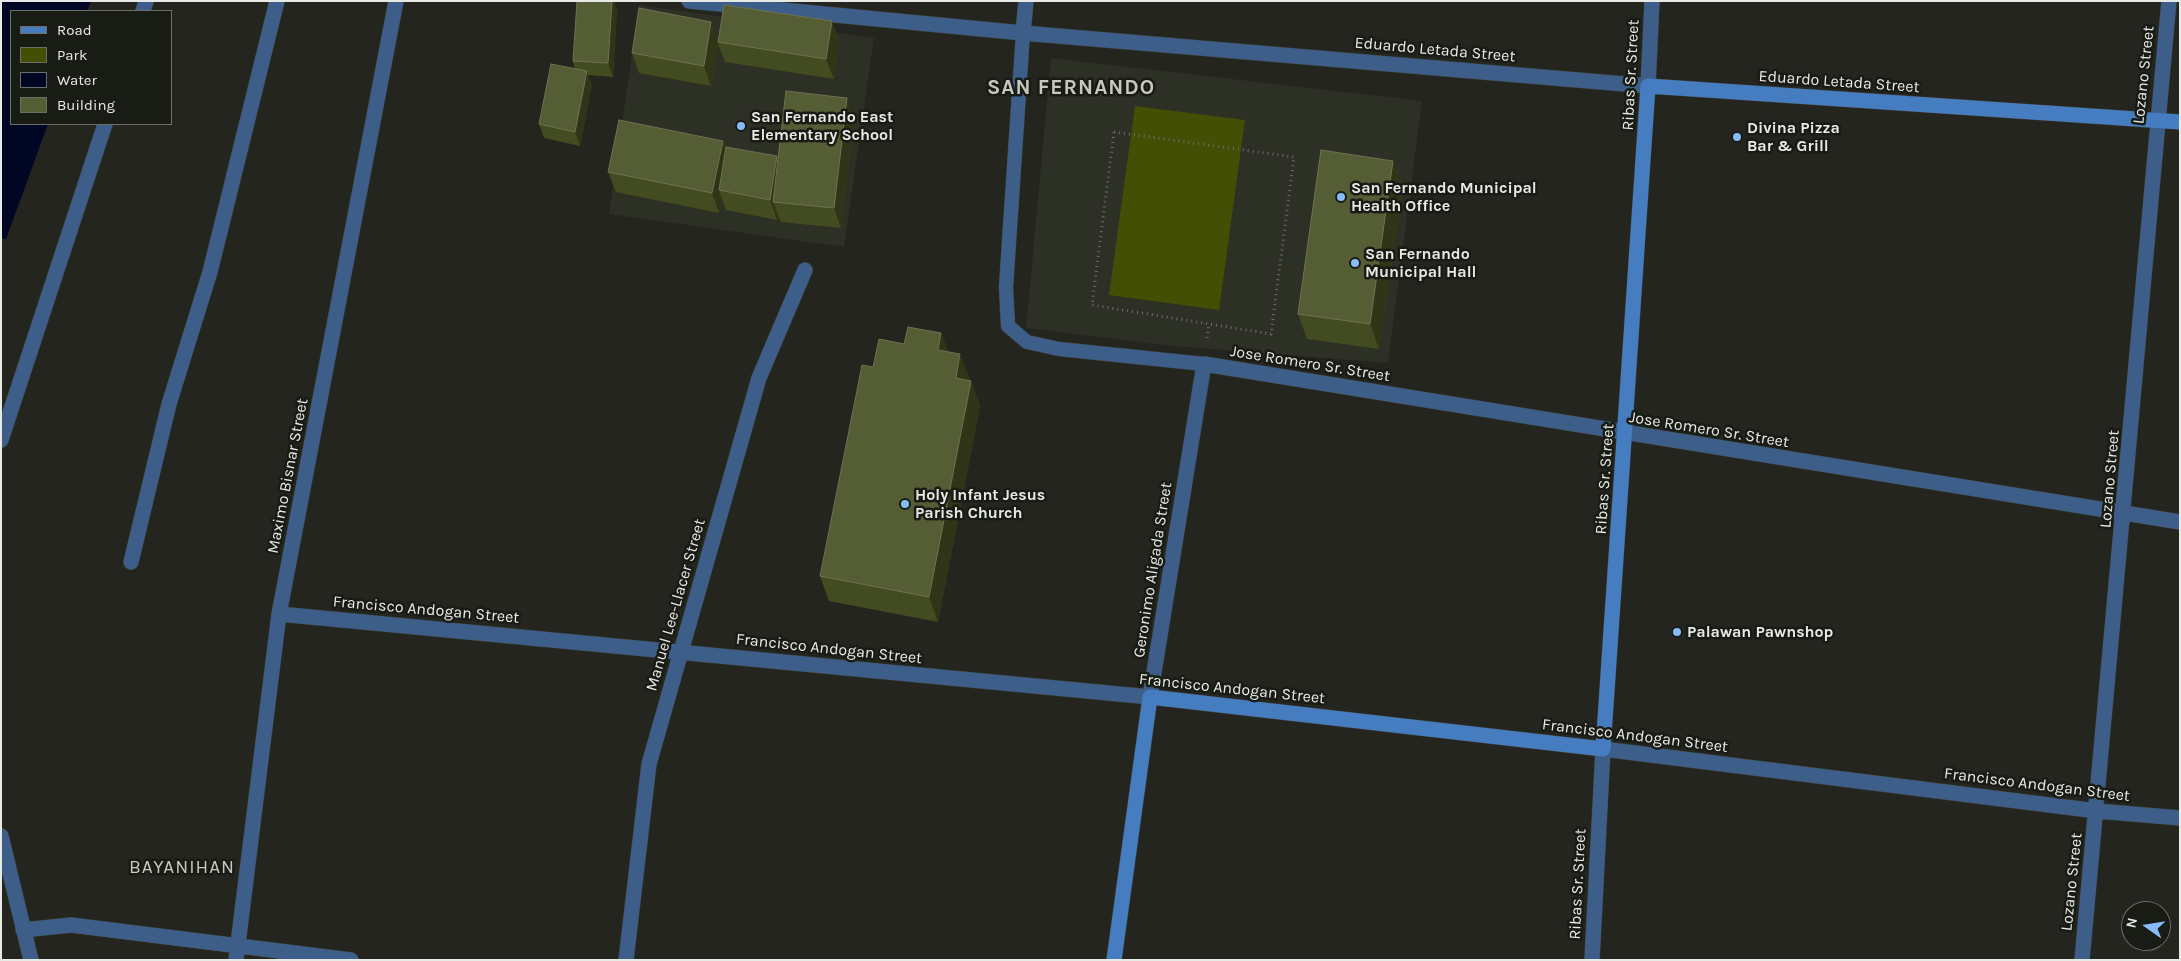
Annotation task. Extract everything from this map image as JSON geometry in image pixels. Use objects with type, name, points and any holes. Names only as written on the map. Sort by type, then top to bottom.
[{"type":"main road","name":"Eduardo Letada Street","points":[[1648,86],[2157,122],[2180,122]]},
{"type":"main road","name":"Ribas Sr. Street","points":[[1603,749],[1626,434],[1648,86]]},
{"type":"main road","name":"Francisco Andogan Street","points":[[1150,697],[1603,749]]},
{"type":"main road","name":"Geronimo Aligada Street","points":[[1114,960],[1150,697]]},
{"type":"street","points":[[132,562],[169,404],[210,272],[278,1]]},
{"type":"street","name":"Maximo Bisnar Street","points":[[236,953],[265,741],[279,614],[396,1]]},
{"type":"street","name":"Eduardo Letada Street","points":[[688,1],[1023,33],[1648,86]]},
{"type":"street","points":[[1023,33],[1026,1]]},
{"type":"street","name":"Ribas Sr. Street","points":[[1648,86],[1652,1]]},
{"type":"street","name":"Lozano Street","points":[[2082,960],[2124,514],[2169,1]]},
{"type":"street","points":[[1,440],[106,125]]},
{"type":"street","name":"Manuel Lee-Llacer Street","points":[[626,960],[649,764],[759,378],[805,270]]},
{"type":"street","name":"Jose Romero Sr. Street","points":[[1204,364],[1626,434],[2180,522]]},
{"type":"street","name":"Geronimo Aligada Street","points":[[1150,697],[1204,364]]},
{"type":"street","name":"Francisco Andogan Street","points":[[279,614],[1150,697]]},
{"type":"street","name":"Francisco Andogan Street","points":[[1603,749],[2097,811],[2180,818]]},
{"type":"street","name":"Ribas Sr. Street","points":[[1592,960],[1603,749]]},
{"type":"street","points":[[1,836],[31,960]]},
{"type":"street","points":[[23,930],[71,925],[236,953],[351,960]]},
{"type":"lane","points":[[1023,33],[1006,287],[1008,326],[1027,342],[1059,348],[1204,364]]},
{"type":"path","points":[[1114,132],[1294,157],[1271,334],[1092,305],[1114,132]]},
{"type":"shaded area","name":"San Fernando East Elementary School","points":[[639,5],[874,38],[844,247],[609,214]]},
{"type":"shaded area","points":[[1051,58],[1422,101],[1388,363],[1173,346],[1026,328]]},
{"type":"green space","points":[[1135,106],[1245,120],[1219,310],[1109,295]]},
{"type":"water","points":[[1,1],[91,1],[87,10],[10,10],[10,125],[48,125],[6,239],[1,238]]},
{"type":"building","points":[[577,1],[612,1],[608,63],[573,61]]},
{"type":"building","points":[[724,5],[832,21],[826,59],[718,42]]},
{"type":"building","points":[[639,8],[711,22],[704,66],[632,53]]},
{"type":"building","points":[[551,64],[587,71],[575,132],[539,124]]},
{"type":"building","points":[[786,91],[847,98],[834,208],[773,202]]},
{"type":"building","points":[[619,120],[723,141],[712,193],[608,172]]},
{"type":"building","points":[[726,147],[777,156],[770,200],[719,190]]},
{"type":"building","name":"San Fernando Municipal Hall","points":[[1321,150],[1393,161],[1370,324],[1298,314]]},
{"type":"building","name":"Holy Infant Jesus Parish Church","points":[[908,327],[941,333],[938,350],[960,354],[956,378],[971,381],[929,597],[820,576],[862,365],[873,367],[879,339],[904,344]]},
{"type":"place","name":"San Fernando East Elementary School","points":[[741,126]]},
{"type":"place","name":"Divina Pizza Bar & Grill","points":[[1737,137]]},
{"type":"place","name":"San Fernando Municipal Health Office","points":[[1341,197]]},
{"type":"place","name":"San Fernando Municipal Hall","points":[[1355,263]]},
{"type":"place","name":"Holy Infant Jesus Parish Church","points":[[905,504]]},
{"type":"place","name":"Palawan Pawnshop","points":[[1677,632]]},
{"type":"district","name":"SAN FERNANDO","points":[[1071,88]]},
{"type":"district","name":"BAYANIHAN","points":[[182,868]]}]
